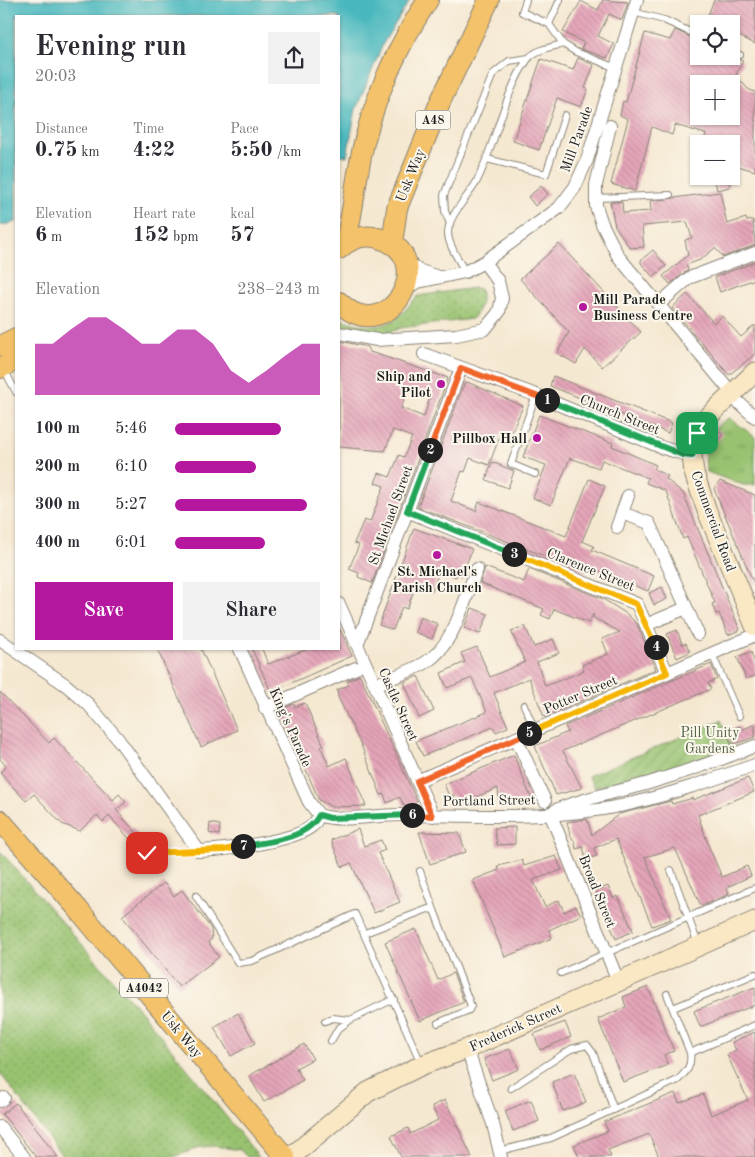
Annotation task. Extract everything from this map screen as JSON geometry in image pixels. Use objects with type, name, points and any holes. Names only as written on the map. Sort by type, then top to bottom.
[{"type":"main road","points":[[342,246],[354,202],[365,139],[375,107],[386,76],[428,0]]},
{"type":"main road","name":"Usk Way","points":[[392,244],[397,208],[441,100],[489,0]]},
{"type":"main road","points":[[340,305],[355,313],[367,316],[380,314],[400,300],[408,279],[405,260],[392,244],[383,239],[364,236],[342,246]]},
{"type":"main road","points":[[0,346],[15,338]]},
{"type":"main road","name":"Usk Way","points":[[0,820],[78,909],[285,1157]]},
{"type":"main road","name":"Usk Way","points":[[0,835],[271,1157]]},
{"type":"street","name":"Mill Parade","points":[[406,288],[418,282],[465,272],[484,262],[559,208],[575,187],[587,160],[635,6]]},
{"type":"street","name":"Mill Parade","points":[[610,126],[596,185],[596,206],[602,224],[618,256],[731,394],[755,417]]},
{"type":"street","points":[[659,304],[689,278],[755,254]]},
{"type":"street","points":[[405,260],[418,270],[440,278]]},
{"type":"street","points":[[340,333],[377,340],[456,335],[485,329],[499,312],[502,298],[498,281],[484,262]]},
{"type":"street","name":"Church Street","points":[[424,354],[536,395],[663,448],[692,456]]},
{"type":"street","name":"St Michael Street","points":[[357,645],[461,368]]},
{"type":"street","name":"Commercial Road","points":[[755,372],[708,416],[697,433],[692,456],[694,473],[705,505],[755,626]]},
{"type":"street","points":[[617,527],[628,496]]},
{"type":"street","name":"Clarence Street","points":[[407,511],[636,604],[667,673]]},
{"type":"street","points":[[622,513],[649,523],[698,634]]},
{"type":"street","points":[[375,685],[425,663],[439,652],[449,636],[477,569]]},
{"type":"street","name":"Castle Street","points":[[340,606],[432,816]]},
{"type":"street","points":[[646,625],[686,608]]},
{"type":"street","name":"Potter Street","points":[[417,781],[755,636]]},
{"type":"street","points":[[2,646],[66,686],[88,704],[118,739],[199,851],[256,844],[303,832],[314,825],[319,815]]},
{"type":"street","name":"King's Parade","points":[[240,650],[309,802],[319,815]]},
{"type":"street","points":[[265,708],[356,668]]},
{"type":"street","name":"Broad Street","points":[[516,738],[547,807],[618,981]]},
{"type":"street","name":"Portland Street","points":[[319,815],[330,818],[396,815],[516,817],[547,807],[625,789],[718,760],[755,746]]},
{"type":"street","name":"Portland Street","points":[[547,807],[623,806],[675,792],[755,765]]},
{"type":"street","name":"Frederick Street","points":[[291,1157],[368,1092],[422,1065],[467,1048],[755,921]]},
{"type":"street","points":[[467,1048],[501,1154]]},
{"type":"street","points":[[0,1127],[24,1157]]},
{"type":"lane","points":[[526,0],[522,12],[549,24],[563,44],[589,58],[616,68]]},
{"type":"lane","points":[[549,24],[560,0]]},
{"type":"lane","points":[[635,6],[690,32]]},
{"type":"lane","points":[[465,272],[449,239],[450,224],[445,211],[444,195],[490,80],[503,64],[516,59],[529,58],[546,48],[563,44]]},
{"type":"lane","points":[[450,224],[475,184],[487,159],[517,78],[529,58]]},
{"type":"lane","points":[[487,159],[546,174],[565,115]]},
{"type":"lane","points":[[596,198],[670,196]]},
{"type":"lane","points":[[6,365],[15,389]]},
{"type":"lane","points":[[535,474],[511,464],[536,395]]},
{"type":"lane","points":[[712,654],[739,716]]},
{"type":"lane","points":[[524,705],[535,730]]},
{"type":"lane","points":[[718,760],[724,776]]},
{"type":"lane","points":[[623,806],[625,789]]},
{"type":"lane","points":[[147,853],[199,851]]},
{"type":"lane","points":[[671,870],[699,945]]},
{"type":"lane","points":[[420,871],[471,1006],[469,1010],[438,1023]]},
{"type":"lane","points":[[561,973],[755,888]]},
{"type":"lane","points":[[196,896],[238,963],[252,962],[355,914],[422,1065]]},
{"type":"lane","points":[[365,933],[428,909],[434,910]]},
{"type":"lane","points":[[673,1008],[755,974]]},
{"type":"lane","points":[[501,1154],[551,1138],[678,1080],[688,1071],[692,1062],[690,1053],[667,994]]},
{"type":"lane","points":[[331,1041],[338,1029],[350,1020],[394,999]]},
{"type":"lane","points":[[325,1021],[333,1018],[350,1020]]},
{"type":"lane","points":[[690,1053],[755,1025]]},
{"type":"lane","points":[[511,1088],[571,1049],[587,1045],[593,1053],[614,1110]]},
{"type":"green space","points":[[474,288],[480,289],[481,302],[479,309],[472,319],[401,328],[378,334],[340,328],[340,319],[365,325],[383,325],[399,316],[417,296]]},
{"type":"green space","points":[[730,418],[755,437],[755,485],[743,485],[707,472],[705,456],[708,441],[716,427]]},
{"type":"green space","name":"Pill Unity Gardens","points":[[721,720],[732,747],[664,770],[594,787],[588,776]]},
{"type":"green space","points":[[0,851],[143,1014],[259,1157],[247,1157],[240,1150],[215,1146],[200,1147],[174,1157],[63,1157],[0,1073]]},
{"type":"water","points":[[0,0],[410,0],[384,42],[356,109],[347,156],[340,155],[340,15],[15,15],[15,222],[0,226]]},
{"type":"building","points":[[603,0],[628,2],[622,20],[609,14],[598,36],[614,44],[607,58],[581,49],[584,43],[563,32],[581,1],[598,10]]},
{"type":"building","points":[[714,0],[755,0],[755,44],[740,36],[740,15],[708,15]]},
{"type":"building","points":[[675,30],[690,37],[690,65],[740,65],[740,60],[743,61],[736,75],[690,75],[690,125],[740,125],[740,80],[748,89],[755,92],[755,171],[740,167],[740,135],[706,135],[675,125],[672,135],[652,127],[635,191],[611,184],[628,119],[620,115],[623,101],[626,102],[645,33],[670,40]]},
{"type":"building","points":[[578,58],[594,65],[585,88],[588,89],[581,107],[557,98],[539,150],[513,141],[541,59],[573,70]]},
{"type":"building","points":[[716,185],[730,185],[730,187],[717,190]]},
{"type":"building","points":[[541,186],[548,194],[535,206],[528,197]]},
{"type":"building","points":[[720,192],[727,224],[746,218],[747,221],[753,220],[755,245],[723,257],[715,248],[700,260],[686,265],[688,270],[670,284],[663,276],[688,255],[685,240],[692,238],[687,222],[642,226],[644,247],[630,248],[615,226],[610,202],[622,202],[623,213],[651,211],[650,201]]},
{"type":"building","name":"Mill Parade Business Centre","points":[[559,244],[641,332],[602,367],[585,349],[576,364],[557,353],[569,332],[520,279]]},
{"type":"building","points":[[653,250],[666,266],[653,277],[641,263],[641,260]]},
{"type":"building","points":[[755,262],[755,279],[720,292],[715,277]]},
{"type":"building","points":[[687,294],[714,323],[722,316],[741,337],[755,325],[755,354],[729,375],[672,308]]},
{"type":"building","points":[[340,341],[368,347],[370,352],[448,378],[372,583],[358,577],[359,573],[349,569],[359,545],[354,543],[364,520],[370,522],[384,486],[375,483],[379,473],[390,477],[399,455],[404,457],[412,437],[393,430],[385,451],[340,447]],"holes":[[[408,389],[430,397],[424,417],[401,408]]]},
{"type":"building","points":[[553,376],[672,423],[668,433],[550,386]]},
{"type":"building","points":[[467,382],[523,406],[510,436],[501,433],[489,465],[470,458],[465,472],[462,471],[451,501],[476,511],[479,502],[566,536],[589,479],[605,486],[582,541],[594,546],[592,550],[654,576],[648,591],[589,567],[586,572],[418,507],[464,384]]},
{"type":"building","points":[[539,415],[613,443],[612,446],[656,465],[654,469],[668,476],[666,479],[683,493],[740,630],[728,635],[719,613],[716,614],[712,604],[715,603],[687,537],[683,539],[667,494],[664,490],[646,483],[648,478],[602,460],[599,468],[570,458],[551,505],[533,498],[546,465],[523,457]]},
{"type":"building","points":[[716,429],[723,434],[718,441],[711,436]]},
{"type":"building","points":[[492,462],[514,471],[508,488],[486,480]]},
{"type":"building","points":[[720,481],[755,495],[755,586],[714,489]]},
{"type":"building","name":"St. Michael's Parish Church","points":[[414,528],[472,549],[462,576],[457,574],[456,577],[439,571],[432,591],[416,585],[407,609],[402,607],[393,630],[379,625]]},
{"type":"building","points":[[485,567],[524,582],[529,569],[603,599],[627,614],[637,624],[656,669],[544,717],[529,678],[494,693],[508,727],[496,732],[493,727],[423,756],[416,741],[487,712],[472,678],[447,688],[441,673],[465,662],[461,653],[477,647],[490,677],[525,662],[511,631],[525,626],[534,647],[553,639],[559,653],[537,662],[545,686],[584,670],[582,665],[608,654],[602,639],[620,632],[594,618],[593,614],[589,623],[554,609],[550,619],[541,615],[544,609],[480,583]]},
{"type":"building","points":[[662,587],[667,599],[654,605],[649,593]]},
{"type":"building","points":[[472,608],[488,614],[480,634],[464,628]]},
{"type":"building","points":[[420,617],[438,624],[432,639],[415,632]]},
{"type":"building","points":[[340,629],[352,656],[271,692],[252,650],[262,650],[268,664],[305,650],[340,650]]},
{"type":"building","points":[[677,630],[682,644],[686,643],[690,652],[677,658],[667,634]]},
{"type":"building","points":[[157,650],[201,650],[237,730],[201,747]]},
{"type":"building","points":[[751,652],[755,663],[755,676],[746,679],[737,657]]},
{"type":"building","points":[[711,664],[717,679],[708,683],[711,689],[563,751],[582,788],[556,795],[535,746],[568,732],[565,726]]},
{"type":"building","points":[[360,675],[417,801],[414,805],[404,806],[400,797],[387,803],[384,794],[381,795],[361,745],[338,697],[337,690],[349,685],[347,681]]},
{"type":"building","points":[[418,676],[434,711],[419,718],[404,682]]},
{"type":"building","points":[[0,692],[49,743],[54,738],[113,800],[119,794],[126,802],[116,810],[142,839],[135,845],[109,816],[103,822],[97,815],[80,831],[62,824],[34,794],[26,801],[0,773],[6,766],[0,759]]},
{"type":"building","points":[[305,703],[324,746],[321,747],[329,766],[346,758],[366,806],[332,807],[319,800],[280,710],[294,704],[295,707]]},
{"type":"building","points":[[755,724],[755,737],[732,745],[726,731],[740,726],[741,730]]},
{"type":"building","points":[[514,755],[532,800],[499,804],[498,788],[457,805],[453,795],[449,796],[444,784]]},
{"type":"building","points":[[748,778],[754,792],[698,815],[722,877],[747,866],[751,876],[727,887],[729,894],[701,906],[675,848],[645,857],[671,919],[652,926],[616,839],[594,848],[597,856],[586,859],[583,847],[576,849],[575,842],[570,835],[567,822],[587,819],[592,835],[619,814],[671,801],[672,804],[693,798],[693,800]]},
{"type":"building","points":[[210,823],[220,825],[219,835],[209,833]]},
{"type":"building","points":[[515,827],[515,844],[497,845],[494,828]]},
{"type":"building","points":[[358,829],[364,846],[381,840],[385,850],[378,853],[400,902],[374,913],[351,863],[342,867],[331,840]]},
{"type":"building","points":[[419,832],[459,833],[466,852],[430,864]]},
{"type":"building","points":[[556,856],[562,870],[533,880],[545,907],[559,900],[564,912],[576,906],[581,915],[549,930],[552,938],[505,957],[473,880],[499,870],[498,866],[522,860],[524,866]]},
{"type":"building","points":[[164,883],[174,896],[182,890],[204,919],[211,929],[212,939],[208,942],[219,957],[179,987],[122,916]]},
{"type":"building","points":[[608,886],[613,898],[618,896],[633,931],[616,939],[596,891]]},
{"type":"building","points":[[416,929],[438,980],[453,973],[464,1002],[420,1021],[385,942]]},
{"type":"building","points":[[648,987],[674,1051],[664,1055],[668,1065],[623,1082],[598,1019],[626,1007],[623,997]]},
{"type":"building","points":[[755,987],[755,1005],[700,1027],[694,1011]]},
{"type":"building","points":[[238,1013],[255,1043],[231,1056],[214,1027]]},
{"type":"building","points":[[565,1022],[571,1037],[540,1050],[534,1034]]},
{"type":"building","points":[[755,1032],[755,1157],[659,1157],[649,1134],[608,1150],[611,1157],[579,1157],[574,1145],[608,1131],[604,1122],[675,1093],[679,1103],[703,1094],[711,1115],[748,1100],[727,1055],[736,1050],[732,1042]]},
{"type":"building","points":[[304,1044],[313,1059],[296,1068],[303,1080],[264,1102],[249,1076]]},
{"type":"building","points":[[510,1049],[519,1069],[492,1080],[484,1059]]},
{"type":"building","points":[[574,1073],[586,1102],[563,1111],[552,1082]]},
{"type":"building","points":[[445,1100],[472,1157],[401,1157],[391,1136],[408,1128],[410,1134],[438,1120],[432,1106]]},
{"type":"building","points":[[531,1100],[539,1121],[513,1131],[505,1111]]},
{"type":"building","points":[[16,1103],[58,1157],[36,1157],[2,1114]]},
{"type":"place","name":"Mill Parade Business Centre","points":[[583,307]]},
{"type":"place","name":"Ship and Pilot","points":[[441,384]]},
{"type":"place","name":"Pillbox Hall","points":[[537,438]]},
{"type":"place","name":"St. Michael's Parish Church","points":[[437,555]]},
{"type":"route","points":[[147,853],[224,850],[256,844],[303,832],[314,825],[319,815],[330,818],[396,815],[432,816],[417,781],[667,673],[636,604],[407,511],[461,368],[536,395],[683,455],[692,456],[697,433]]}]
